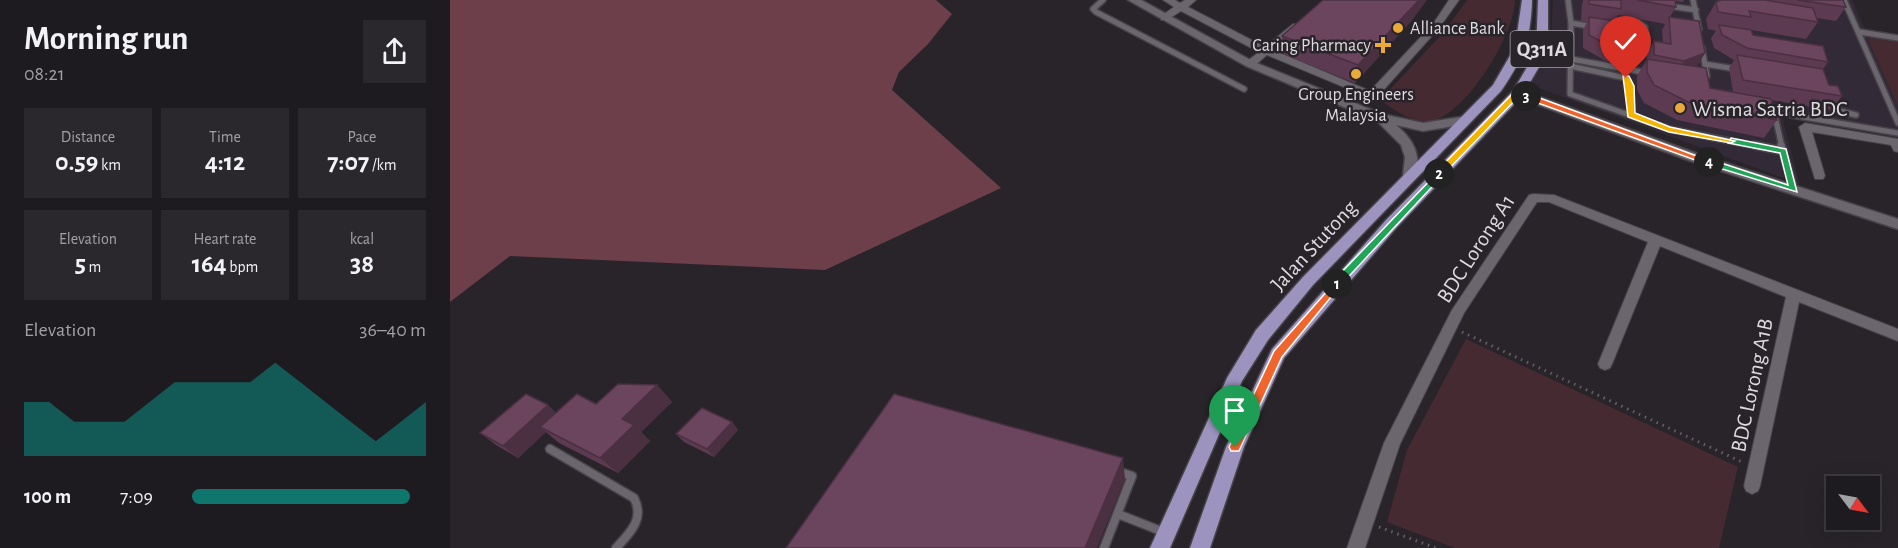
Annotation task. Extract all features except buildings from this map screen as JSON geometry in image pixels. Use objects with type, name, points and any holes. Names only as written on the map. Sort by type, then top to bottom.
[{"type":"main road","name":"Jalan Stutong","points":[[1160,548],[1236,378],[1262,335],[1308,281],[1497,88],[1518,57],[1524,41],[1527,0]]},
{"type":"main road","name":"Jalan Stutong","points":[[1200,548],[1235,447],[1278,354],[1391,224],[1518,93],[1542,52],[1544,0]]},
{"type":"main road","points":[[1497,88],[1518,93]]},
{"type":"street","points":[[1133,0],[1250,64],[1378,117],[1423,127],[1467,120]]},
{"type":"street","points":[[1168,0],[1265,51],[1316,71],[1363,94],[1373,94],[1436,26],[1454,0]]},
{"type":"street","points":[[1164,18],[1191,0]]},
{"type":"street","points":[[1250,64],[1308,15]]},
{"type":"street","points":[[1518,93],[1694,157],[1898,224]]},
{"type":"street","points":[[1378,117],[1406,141],[1412,151],[1410,176]]},
{"type":"street","points":[[1819,176],[1805,127],[1897,141]]},
{"type":"street","name":"BDC Lorong A1","points":[[1356,548],[1392,443],[1451,327],[1533,198],[1550,198],[1898,334]]},
{"type":"street","points":[[1605,364],[1656,239]]},
{"type":"street","name":"BDC Lorong A1B","points":[[1752,486],[1794,293]]},
{"type":"lane","points":[[1103,0],[1095,5],[1096,12],[1244,89]]},
{"type":"lane","points":[[1568,0],[1571,22],[1570,94],[1669,129],[1784,151]]},
{"type":"lane","points":[[1693,0],[1700,32]]},
{"type":"lane","points":[[1838,5],[1846,3],[1898,123]]},
{"type":"lane","points":[[1663,5],[1696,10]]},
{"type":"lane","points":[[1624,21],[1642,24],[1647,44],[1635,46],[1624,44],[1618,31],[1624,21]]},
{"type":"lane","points":[[1571,22],[1599,28]]},
{"type":"lane","points":[[1609,29],[1618,31]]},
{"type":"lane","points":[[1860,32],[1898,38]]},
{"type":"lane","points":[[1698,81],[1706,79],[1707,75],[1701,43]]},
{"type":"lane","points":[[1635,46],[1637,55]]},
{"type":"lane","points":[[1571,62],[1652,73]]},
{"type":"lane","points":[[1571,62],[1626,78],[1630,86],[1631,115]]},
{"type":"lane","points":[[1639,63],[1641,71]]},
{"type":"lane","points":[[1705,64],[1741,70]]},
{"type":"lane","points":[[1830,96],[1840,111],[1856,115]]},
{"type":"lane","points":[[1763,112],[1773,114],[1777,112],[1897,141]]},
{"type":"lane","points":[[1773,114],[1794,190]]},
{"type":"lane","points":[[550,449],[634,498],[638,504],[639,519],[616,548]]},
{"type":"lane","points":[[1107,547],[1132,476],[1111,470]]},
{"type":"lane","points":[[1118,514],[1166,533]]},
{"type":"path","points":[[1451,327],[1755,468]]},
{"type":"path","points":[[1365,522],[1436,548]]},
{"type":"shaded area","points":[[450,0],[936,0],[952,14],[928,44],[899,72],[892,90],[1001,188],[825,270],[510,256],[450,302]]},
{"type":"shaded area","points":[[1467,0],[1515,0],[1513,15],[1498,52],[1473,89],[1445,115],[1431,121],[1410,118],[1380,100],[1444,32]]},
{"type":"shaded area","points":[[1553,0],[1852,0],[1898,105],[1898,138],[1782,117],[1800,184],[1541,89],[1531,82],[1550,57]]},
{"type":"shaded area","points":[[1873,37],[1898,41],[1898,106],[1868,39]]},
{"type":"shaded area","points":[[1466,339],[1738,467],[1719,548],[1455,548],[1387,522],[1407,450]]},
{"type":"place","name":"Alliance Bank","points":[[1398,28]]},
{"type":"place","name":"Caring Pharmacy","points":[[1383,45]]},
{"type":"place","name":"Group Engineers Malaysia","points":[[1356,74]]},
{"type":"place","name":"Wisma Satria BDC","points":[[1680,108]]},
{"type":"route","points":[[1235,447],[1278,354],[1391,224],[1518,93],[1694,157],[1794,190],[1784,151],[1669,129],[1631,115],[1630,86],[1626,78]]}]
